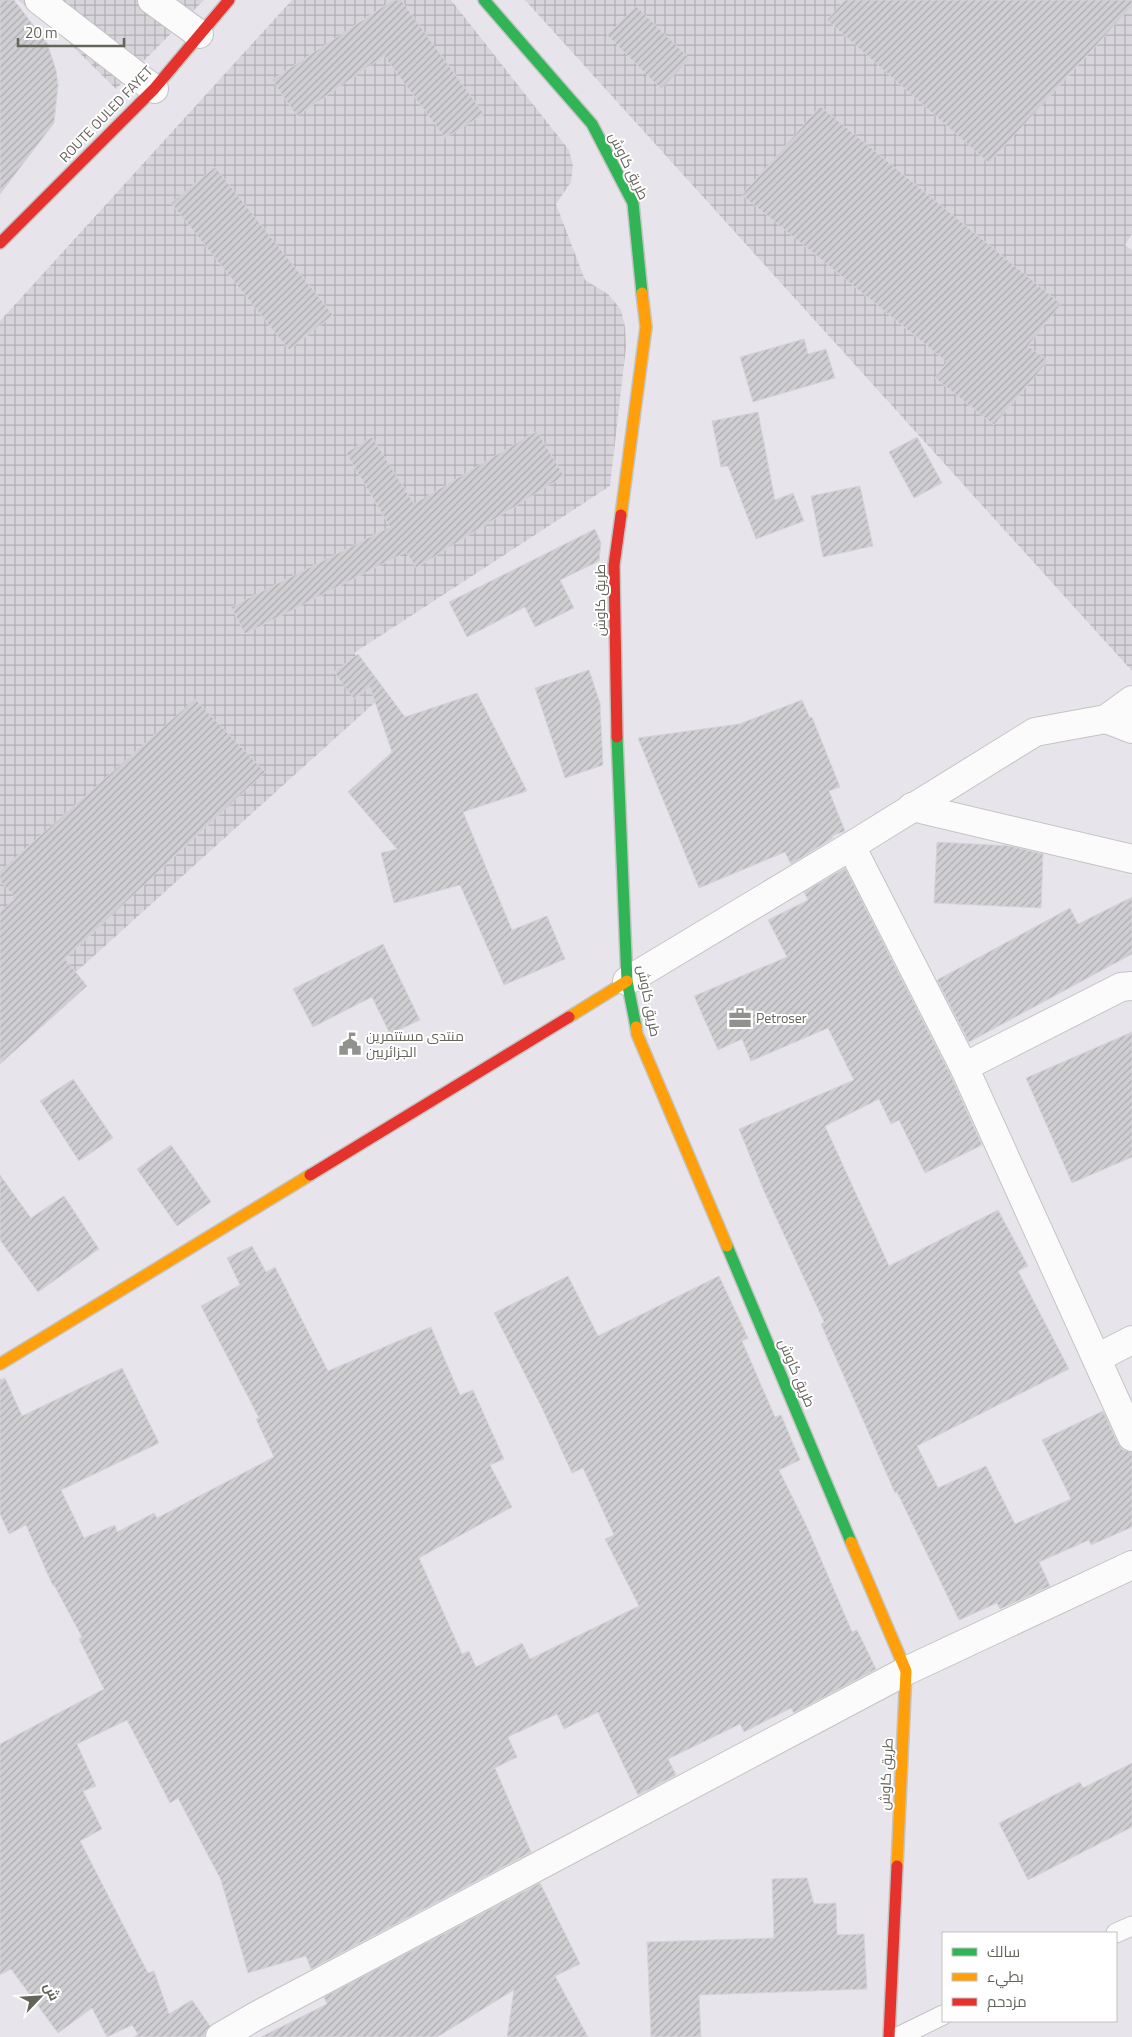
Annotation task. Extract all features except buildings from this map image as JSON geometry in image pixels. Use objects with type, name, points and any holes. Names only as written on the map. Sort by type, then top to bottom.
[{"type":"street","points":[[39,0],[154,89]]},
{"type":"street","points":[[152,0],[199,34]]},
{"type":"street","name":"ROUTE OULED FAYET","points":[[0,243],[154,89],[229,0]]},
{"type":"street","name":"طريق كاوش","points":[[484,0],[592,124],[633,203],[646,327],[614,565],[615,681],[627,981],[638,1034],[906,1671],[889,2037]]},
{"type":"street","points":[[0,1364],[1035,732],[1106,719],[1132,700]]},
{"type":"street","points":[[1106,719],[1132,729]]},
{"type":"street","points":[[912,807],[1132,859]]},
{"type":"street","points":[[851,846],[964,1068],[1132,1437]]},
{"type":"street","points":[[964,1068],[1121,987],[1132,986]]},
{"type":"street","points":[[1097,1358],[1132,1340]]},
{"type":"street","points":[[220,2037],[256,2016],[906,1671],[1132,1565]]},
{"type":"lane","points":[[1117,1934],[1132,1926]]},
{"type":"lane","points":[[898,2037],[942,2015]]},
{"type":"shaded area","points":[[18,0],[204,0],[116,89],[53,27]]},
{"type":"shaded area","points":[[292,0],[451,0],[569,150],[573,166],[571,182],[556,204],[585,280],[608,294],[621,310],[625,327],[626,347],[610,486],[354,653],[381,697],[76,972],[87,986],[0,1064],[0,321]]},
{"type":"shaded area","points":[[525,0],[1132,0],[1132,234],[1125,245],[1132,250],[1132,671]]},
{"type":"traffic: fast","points":[[484,0],[592,124],[633,203],[642,293]]},
{"type":"traffic: fast","points":[[617,737],[627,981],[636,1027]]},
{"type":"traffic: fast","points":[[727,1246],[851,1542]]},
{"type":"traffic: slow","points":[[621,515],[646,327],[642,293]]},
{"type":"traffic: slow","points":[[569,1017],[627,981]]},
{"type":"traffic: slow","points":[[636,1027],[637,1034],[727,1246]]},
{"type":"traffic: slow","points":[[0,1364],[310,1175]]},
{"type":"traffic: slow","points":[[851,1542],[906,1671],[897,1866]]},
{"type":"traffic: jam","points":[[0,243],[154,89],[229,0]]},
{"type":"traffic: jam","points":[[617,737],[614,565],[621,515]]},
{"type":"traffic: jam","points":[[310,1175],[569,1017]]},
{"type":"traffic: jam","points":[[889,2037],[897,1866]]},
{"type":"place","name":"Petroser","points":[[740,1018]]},
{"type":"place","name":"منتدى مستتمرين الجزائريين","points":[[350,1044]]}]
